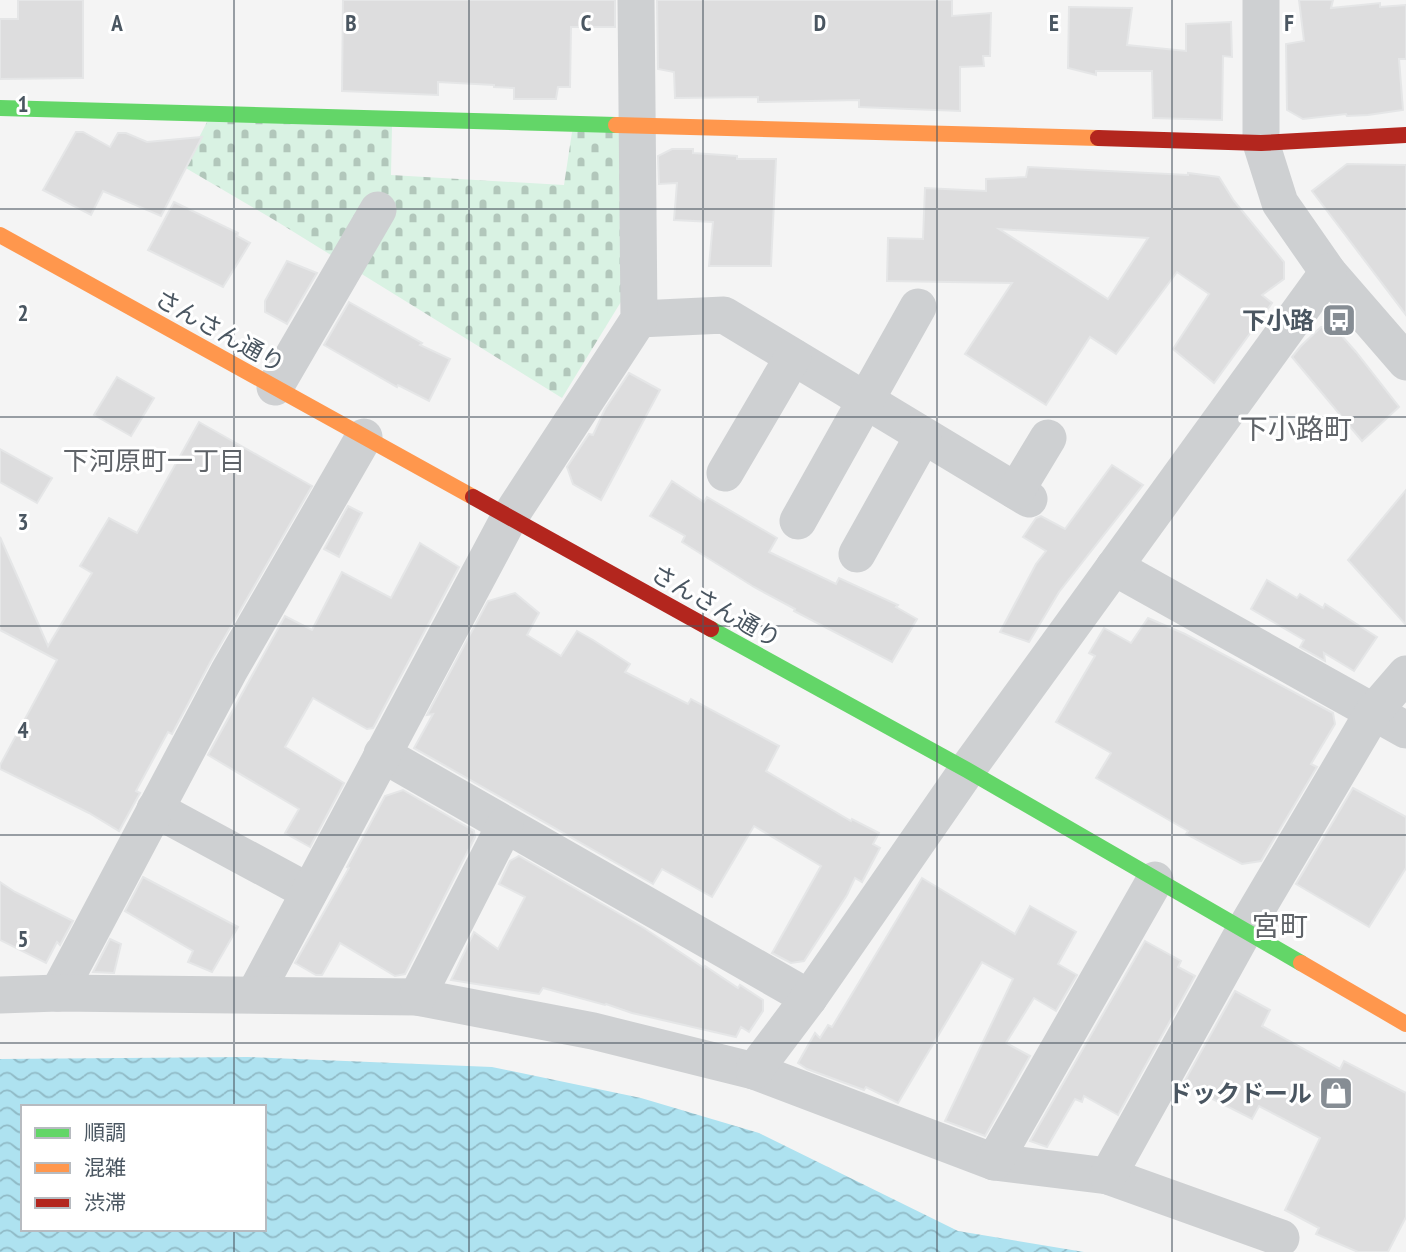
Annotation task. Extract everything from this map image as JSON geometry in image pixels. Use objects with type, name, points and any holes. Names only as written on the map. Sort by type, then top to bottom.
[{"type":"main road","points":[[0,108],[1261,143],[1406,135]]},
{"type":"main road","points":[[5,261],[7,238]]},
{"type":"main road","name":"さんさん通り","points":[[7,238],[967,771],[1406,1024]]},
{"type":"street","points":[[254,994],[509,518],[639,319],[636,0]]},
{"type":"street","points":[[1261,0],[1261,143],[1280,203],[1328,272],[1406,362]]},
{"type":"street","points":[[275,387],[378,210]]},
{"type":"street","points":[[754,1071],[1328,272]]},
{"type":"street","points":[[798,521],[918,307]]},
{"type":"street","points":[[639,319],[724,315],[1022,495],[1048,438]]},
{"type":"street","points":[[725,472],[793,357]]},
{"type":"street","points":[[857,554],[923,436]]},
{"type":"street","points":[[58,993],[236,659],[364,437]]},
{"type":"street","points":[[1114,567],[1406,730]]},
{"type":"street","points":[[1108,1176],[1244,931],[1374,711],[1406,674]]},
{"type":"street","points":[[382,754],[808,998]]},
{"type":"street","points":[[155,808],[309,892]]},
{"type":"street","points":[[417,997],[505,825]]},
{"type":"street","points":[[994,1162],[1154,880]]},
{"type":"street","points":[[0,995],[58,993],[417,997],[593,1031],[754,1071],[994,1162],[1108,1176],[1281,1238]]},
{"type":"green space","points":[[211,114],[392,126],[391,175],[564,185],[572,132],[631,130],[627,292],[562,398],[184,167]]},
{"type":"water","points":[[247,1057],[492,1067],[641,1098],[759,1133],[958,1231],[1084,1252],[0,1252],[0,1059]]},
{"type":"building","points":[[18,0],[83,0],[83,78],[0,79],[0,19],[18,19]]},
{"type":"building","points":[[343,0],[615,0],[615,27],[571,27],[570,87],[558,87],[556,99],[514,99],[514,88],[438,82],[438,95],[342,91]]},
{"type":"building","points":[[657,0],[952,0],[952,16],[991,13],[990,56],[983,56],[984,66],[960,67],[960,111],[859,107],[859,100],[758,102],[758,97],[675,98],[674,72],[658,69]]},
{"type":"building","points":[[1299,0],[1333,0],[1331,8],[1380,3],[1380,7],[1406,5],[1406,59],[1399,59],[1403,110],[1303,119],[1287,110],[1286,44],[1304,41]]},
{"type":"building","points":[[1069,7],[1132,8],[1127,45],[1186,51],[1186,24],[1231,22],[1232,57],[1223,56],[1222,120],[1153,118],[1152,71],[1096,71],[1096,75],[1068,68]]},
{"type":"building","points":[[76,132],[83,132],[110,147],[118,133],[126,133],[147,142],[202,137],[161,216],[103,191],[91,215],[43,190]]},
{"type":"building","points":[[672,149],[693,149],[693,153],[737,156],[737,159],[776,159],[771,266],[709,266],[713,222],[674,220],[677,183],[659,184],[658,156]]},
{"type":"building","points":[[1347,164],[1406,165],[1406,315],[1312,191]]},
{"type":"building","points":[[1028,167],[1188,173],[1219,177],[1234,201],[1284,262],[1284,279],[1262,295],[1272,303],[1214,383],[1173,349],[1209,294],[1177,272],[1116,354],[1090,337],[1046,405],[965,354],[1012,283],[887,281],[888,238],[923,239],[925,188],[986,191],[986,179],[1026,177]],"holes":[[[999,229],[1148,238],[1108,299]]]},
{"type":"building","points":[[174,202],[238,233],[237,236],[250,243],[223,287],[148,250]]},
{"type":"building","points":[[287,261],[317,273],[287,324],[265,312],[265,301]]},
{"type":"building","points":[[349,302],[422,343],[420,345],[450,359],[429,401],[398,385],[397,387],[324,345]]},
{"type":"building","points":[[1321,327],[1334,327],[1399,407],[1362,441],[1292,357]]},
{"type":"building","points":[[629,373],[660,390],[601,500],[573,484],[567,467],[589,434],[593,435],[605,409]]},
{"type":"building","points":[[117,377],[154,398],[131,436],[94,415]]},
{"type":"building","points":[[199,422],[312,486],[172,734],[168,732],[136,791],[140,793],[119,831],[89,813],[0,769],[57,660],[0,630],[0,537],[48,646],[92,573],[80,566],[109,518],[137,533]]},
{"type":"building","points":[[0,449],[52,478],[37,503],[0,482]]},
{"type":"building","points":[[1112,465],[1143,485],[1059,592],[1029,642],[1000,632],[1036,564],[1046,551],[1023,537],[1036,518],[1041,516],[1065,529]]},
{"type":"building","points":[[672,481],[704,502],[707,497],[777,538],[769,552],[836,584],[839,578],[898,605],[896,607],[917,619],[892,662],[754,587],[682,542],[685,536],[650,516]]},
{"type":"building","points":[[1406,490],[1406,625],[1348,560]]},
{"type":"building","points":[[348,506],[362,513],[339,557],[324,549]]},
{"type":"building","points":[[420,543],[459,567],[373,728],[367,729],[313,698],[285,747],[344,783],[310,847],[285,833],[299,809],[208,755],[285,616],[312,630],[342,572],[391,598]]},
{"type":"building","points":[[1267,580],[1297,598],[1300,594],[1323,608],[1325,604],[1377,637],[1354,671],[1324,653],[1325,661],[1300,647],[1304,640],[1251,609]]},
{"type":"building","points":[[515,593],[539,613],[527,635],[561,656],[577,631],[593,640],[630,664],[625,672],[688,704],[691,699],[779,746],[766,771],[851,821],[852,819],[879,833],[873,844],[880,848],[862,882],[855,878],[804,961],[791,963],[772,953],[821,866],[754,826],[712,897],[662,869],[653,884],[414,748],[433,714],[427,715],[488,601]]},
{"type":"building","points":[[1148,618],[1185,634],[1333,713],[1335,724],[1311,764],[1317,767],[1261,861],[1242,864],[1186,834],[1188,831],[1096,778],[1111,753],[1056,722],[1095,656],[1089,653],[1104,628],[1131,643]]},
{"type":"building","points":[[1353,788],[1406,817],[1406,868],[1369,927],[1296,884]]},
{"type":"building","points":[[403,790],[474,831],[475,837],[405,974],[395,976],[340,943],[322,975],[316,975],[295,963],[349,868],[347,867],[385,796]]},
{"type":"building","points":[[519,856],[644,928],[704,968],[705,966],[738,988],[740,985],[763,1000],[763,1011],[749,1032],[741,1027],[736,1037],[632,1013],[543,988],[539,994],[451,980],[474,932],[498,949],[525,897],[499,884],[510,861]]},
{"type":"building","points":[[143,877],[238,927],[212,972],[188,962],[193,951],[125,911]]},
{"type":"building","points":[[922,878],[1015,934],[1030,906],[1076,932],[1058,964],[1077,975],[1056,1011],[1034,998],[1006,1043],[1030,1056],[985,1136],[945,1121],[1013,979],[982,962],[898,1103],[866,1087],[864,1090],[807,1069],[798,1063],[815,1033],[820,1038],[828,1025],[832,1027]]},
{"type":"building","points":[[0,882],[73,921],[60,945],[57,942],[46,963],[0,940]]},
{"type":"building","points":[[110,939],[121,944],[114,973],[93,972]]},
{"type":"building","points":[[1145,941],[1181,961],[1178,967],[1195,976],[1118,1115],[1084,1096],[1082,1102],[1075,1099],[1047,1147],[1030,1141]]},
{"type":"building","points":[[1235,991],[1270,1010],[1262,1026],[1340,1069],[1344,1061],[1406,1093],[1406,1217],[1388,1252],[1358,1252],[1316,1234],[1319,1228],[1285,1210],[1320,1138],[1259,1106],[1252,1119],[1183,1084]]},
{"type":"traffic: fast","points":[[0,108],[616,125]]},
{"type":"traffic: fast","points":[[711,629],[967,770],[1301,963]]},
{"type":"traffic: slow","points":[[616,125],[1098,138]]},
{"type":"traffic: slow","points":[[0,235],[473,497]]},
{"type":"traffic: slow","points":[[1301,963],[1406,1024]]},
{"type":"traffic: jam","points":[[1098,138],[1261,143],[1406,135]]},
{"type":"traffic: jam","points":[[473,497],[711,629]]},
{"type":"place","name":"下小路","points":[[1339,320]]},
{"type":"place","name":"ドックドール","points":[[1336,1093]]},
{"type":"district","name":"下小路町","points":[[1296,428]]},
{"type":"district","name":"下河原町一丁目","points":[[154,460]]},
{"type":"district","name":"宮町","points":[[1280,925]]}]
